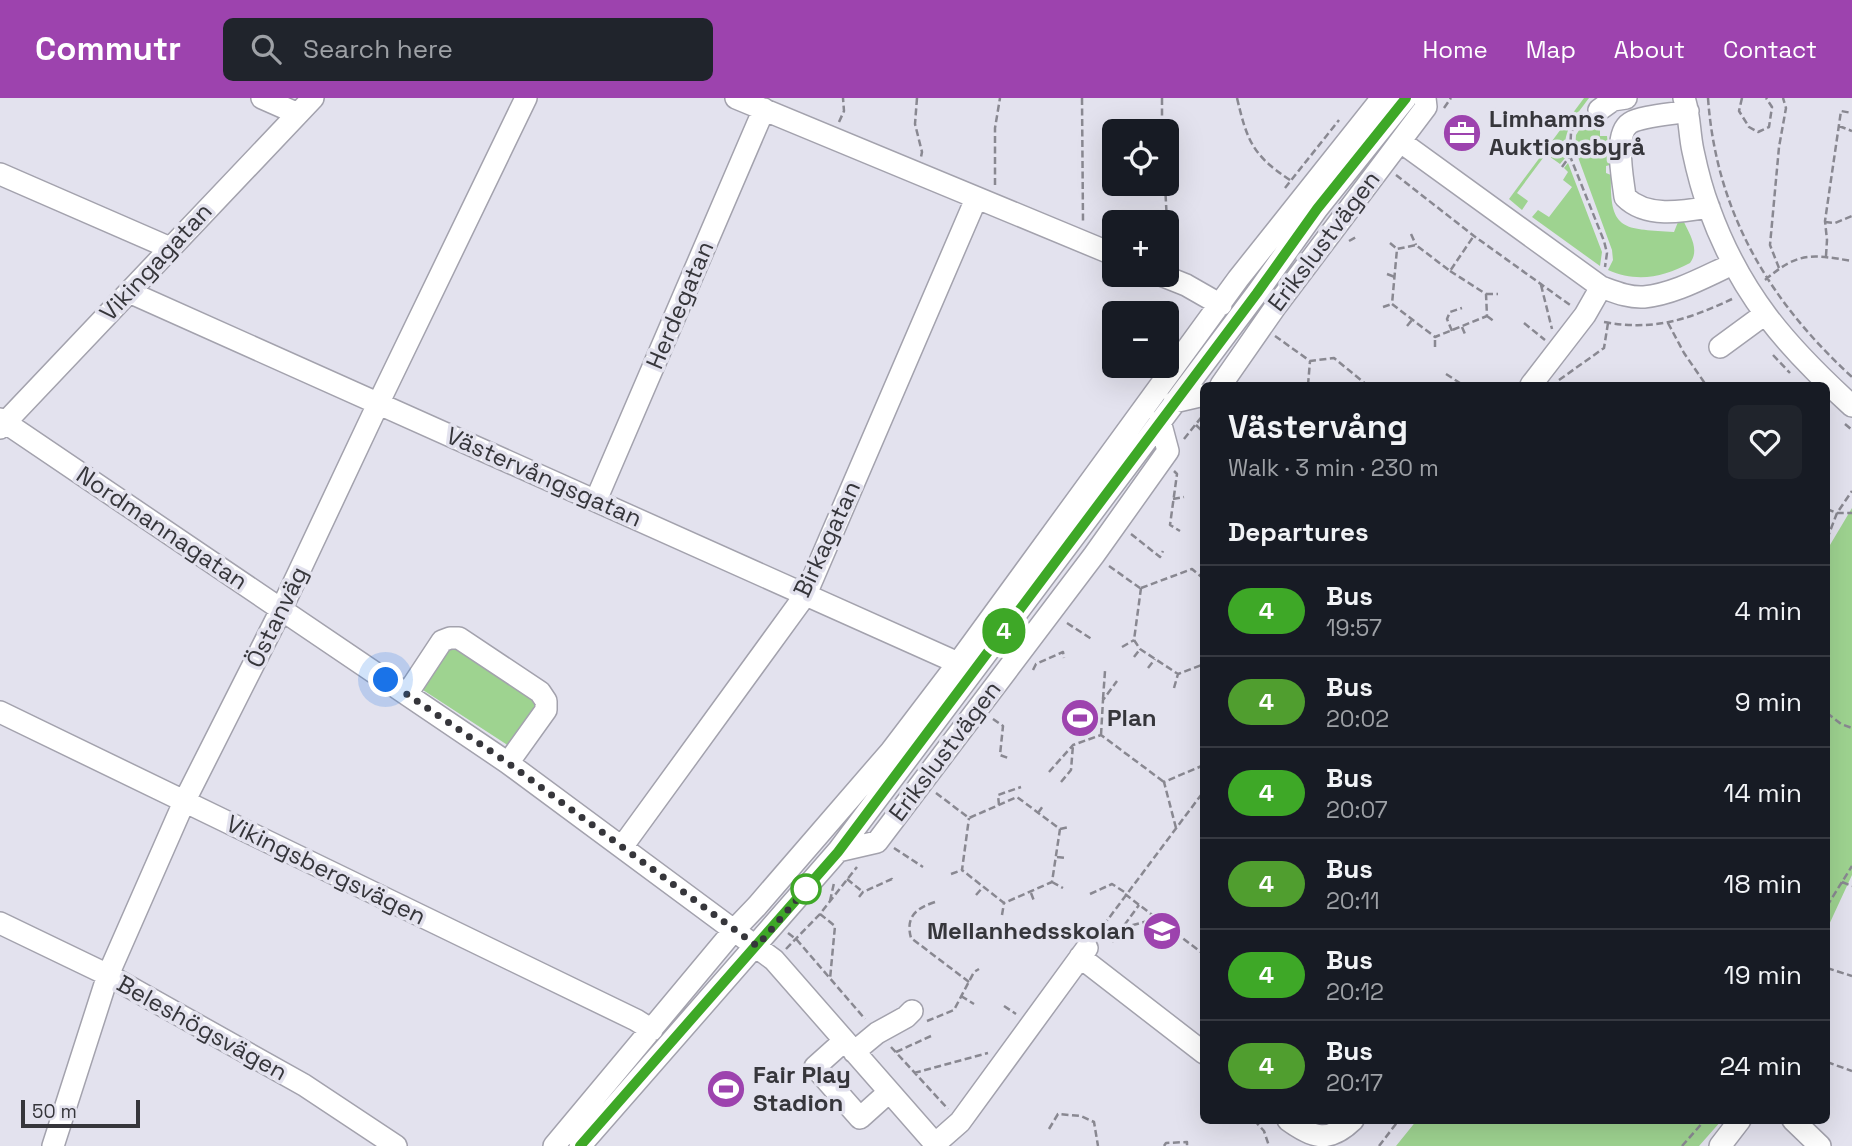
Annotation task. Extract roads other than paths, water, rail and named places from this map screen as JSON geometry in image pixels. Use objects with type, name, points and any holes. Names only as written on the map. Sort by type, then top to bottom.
[{"type":"street","points":[[262,98],[296,113]]},
{"type":"street","name":"Vikingagatan","points":[[2,423],[313,98]]},
{"type":"street","name":"Östanväg","points":[[53,1146],[108,975],[184,802],[281,610],[526,98]]},
{"type":"street","points":[[736,98],[1102,250]]},
{"type":"street","name":"Erikslustvägen","points":[[554,1146],[734,929],[891,751],[1238,279],[1382,98]]},
{"type":"street","name":"Erikslustvägen","points":[[580,1146],[670,1040],[757,946],[838,852],[1317,209],[1406,98]]},
{"type":"street","name":"Erikslustvägen","points":[[1223,382],[1261,327],[1426,107],[1425,98]]},
{"type":"street","points":[[1591,113],[1613,100],[1626,98],[1631,122]]},
{"type":"street","points":[[1709,207],[1689,211],[1654,211],[1635,206],[1625,197],[1620,145],[1623,129],[1631,122],[1687,102],[1693,149],[1709,207],[1733,264],[1747,291],[1784,340],[1827,382]]},
{"type":"street","name":"Herdegatan","points":[[596,500],[764,109]]},
{"type":"street","points":[[1401,142],[1601,287],[1620,294],[1644,297],[1675,289],[1733,264]]},
{"type":"street","points":[[0,174],[170,248]]},
{"type":"street","name":"Birkagatan","points":[[622,847],[806,594],[985,202]]},
{"type":"street","points":[[1179,283],[1221,305]]},
{"type":"street","points":[[1537,378],[1585,316],[1601,287]]},
{"type":"street","name":"Västervångsgatan","points":[[129,292],[958,663]]},
{"type":"street","points":[[1720,347],[1765,314]]},
{"type":"street","points":[[1830,385],[1852,406]]},
{"type":"street","points":[[1174,402],[1200,397]]},
{"type":"street","name":"Erikslustvägen","points":[[838,852],[877,842],[1094,555],[1165,455],[1160,421]]},
{"type":"street","name":"Nordmannagatan","points":[[2,423],[508,763],[757,946],[774,960],[936,1145]]},
{"type":"street","points":[[407,694],[442,641],[450,638],[459,638],[540,692],[546,701],[545,710],[508,763]]},
{"type":"street","name":"Vikingsbergsvägen","points":[[0,712],[652,1030]]},
{"type":"street","name":"Beleshögsvägen","points":[[0,923],[108,975],[304,1085],[397,1146]]},
{"type":"street","points":[[936,1145],[960,1122],[1083,952],[1200,1050]]},
{"type":"street","points":[[889,1092],[860,1118],[815,1067],[906,1017],[915,1018]]},
{"type":"street","points":[[1295,1124],[1316,1136],[1340,1133],[1349,1124]]},
{"type":"street","points":[[1720,1146],[1737,1124]]},
{"type":"street","points":[[1797,1124],[1820,1146]]},
{"type":"place","name":"Limhamns Auktionsbyrå","points":[[1462,133]]},
{"type":"place","name":"Plan","points":[[1080,718]]},
{"type":"place","name":"Mellanhedsskolan","points":[[1162,931]]},
{"type":"place","name":"Fair Play Stadion","points":[[726,1089]]}]
